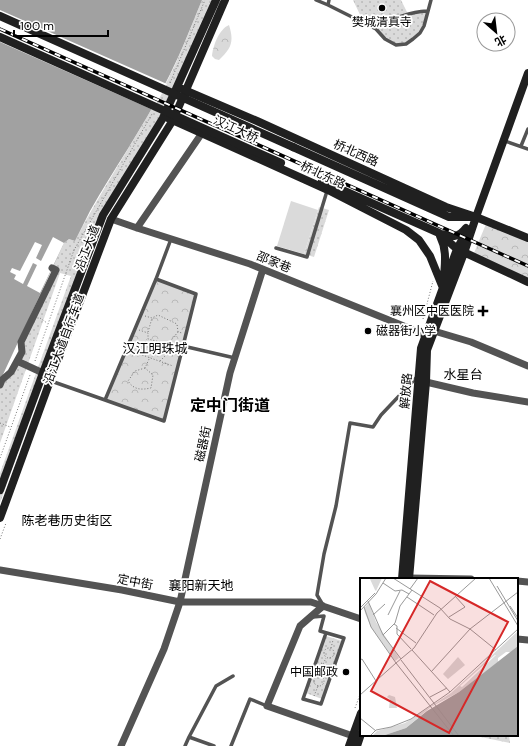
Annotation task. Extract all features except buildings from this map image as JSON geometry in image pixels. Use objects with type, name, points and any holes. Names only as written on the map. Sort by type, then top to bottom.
[{"type":"main road","name":"沿江大道","points":[[0,490],[103,215],[164,115],[216,0]]},
{"type":"main road","name":"沿江大道","points":[[3,521],[50,381],[111,218],[173,120],[225,0]]},
{"type":"main road","name":"汉江大桥","points":[[0,16],[449,217],[476,217]]},
{"type":"main road","name":"汉江大桥","points":[[0,37],[439,233],[461,251]]},
{"type":"main road","name":"解放路","points":[[407,578],[421,348],[443,288],[476,217],[528,73]]},
{"type":"main road","name":"桥北西路","points":[[176,87],[257,121],[446,207],[476,217],[528,238]]},
{"type":"main road","name":"桥北东路","points":[[164,115],[328,190],[406,230],[419,240],[430,256],[443,288]]},
{"type":"main road","points":[[439,233],[450,236],[462,234],[476,217]]},
{"type":"main road","points":[[439,233],[446,252],[443,288]]},
{"type":"main road","points":[[461,251],[528,282]]},
{"type":"main road","name":"解放路","points":[[407,578],[426,382],[427,350],[461,251]]},
{"type":"main road","points":[[357,746],[360,718]]},
{"type":"main road","points":[[349,746],[357,735]]},
{"type":"street","points":[[137,228],[202,133]]},
{"type":"street","name":"邵家巷","points":[[111,218],[137,228],[250,264],[426,335]]},
{"type":"street","points":[[0,386],[2,380],[12,372],[22,352],[21,342],[56,270],[52,268]]},
{"type":"street","name":"磁器街","points":[[121,746],[164,648],[180,602],[230,373],[263,269]]},
{"type":"street","points":[[434,331],[471,342],[528,366]]},
{"type":"street","points":[[17,361],[43,372]]},
{"type":"street","points":[[426,382],[473,393],[528,402]]},
{"type":"street","name":"定中街","points":[[0,570],[122,590],[180,602],[311,602],[360,619]]},
{"type":"street","points":[[518,581],[528,582]]},
{"type":"street","points":[[323,606],[300,626],[268,706],[357,735]]},
{"type":"street","points":[[518,639],[528,640]]},
{"type":"lane","points":[[316,0],[374,28],[385,39],[396,45],[406,44],[420,33],[424,26],[431,0]]},
{"type":"lane","points":[[328,5],[330,0]]},
{"type":"lane","points":[[374,28],[401,16],[427,11]]},
{"type":"lane","points":[[521,146],[528,129]]},
{"type":"lane","points":[[504,140],[528,149]]},
{"type":"lane","points":[[276,248],[307,257],[328,190]]},
{"type":"lane","points":[[105,400],[156,279],[171,239]]},
{"type":"lane","points":[[50,381],[164,421],[196,294],[156,279]]},
{"type":"lane","points":[[183,346],[235,358]]},
{"type":"lane","points":[[323,606],[317,595],[324,554],[336,506],[350,423],[373,427],[381,415],[419,375]]},
{"type":"lane","points":[[312,617],[324,616],[320,631],[344,638],[321,704],[303,698],[326,633]]},
{"type":"lane","points":[[185,746],[216,686],[233,676]]},
{"type":"lane","points":[[231,746],[250,699],[268,706]]},
{"type":"lane","points":[[189,736],[214,746]]},
{"type":"path","points":[[34,315],[48,323]]},
{"type":"path","points":[[144,316],[152,318],[158,315],[177,324],[178,332],[168,344]]},
{"type":"path","points":[[144,355],[141,348],[148,338],[152,318]]},
{"type":"path","points":[[138,330],[148,333]]},
{"type":"path","points":[[178,332],[186,334]]},
{"type":"path","points":[[148,338],[168,344]]},
{"type":"path","points":[[160,361],[170,352],[168,344]]},
{"type":"path","points":[[126,349],[178,367]]},
{"type":"path","points":[[145,368],[153,375],[151,388],[142,390],[131,386],[128,381],[135,371],[145,368],[150,357]]},
{"type":"path","points":[[0,423],[11,427]]},
{"type":"path","points":[[0,539],[3,521]]},
{"type":"path","points":[[326,657],[329,658],[333,655],[333,650],[331,648],[335,636]]},
{"type":"path","points":[[328,684],[322,666],[326,657],[324,655],[324,651],[327,648],[331,648]]},
{"type":"path","points":[[316,661],[334,668]]},
{"type":"path","points":[[312,701],[318,686],[324,681],[318,676],[315,678],[314,682],[315,685],[318,686]]},
{"type":"green space","points":[[202,0],[216,0],[163,118],[103,215],[89,250],[0,503],[0,473],[71,276],[60,273],[0,443],[0,385],[22,352],[21,342],[56,270],[52,268],[64,243],[69,239],[75,241],[96,202],[164,87],[175,66]]},
{"type":"green space","points":[[353,0],[401,0],[408,14],[427,11],[420,33],[406,44],[396,45],[385,39],[376,29],[364,23]]},
{"type":"green space","points":[[229,25],[231,44],[227,52],[219,60],[215,59],[212,56],[215,43],[222,30]]},
{"type":"green space","points":[[291,201],[318,210],[304,254],[277,246]]},
{"type":"green space","points":[[319,207],[329,210],[314,257],[304,254]]},
{"type":"green space","points":[[486,224],[528,238],[528,282],[474,253]]},
{"type":"green space","points":[[156,279],[196,294],[164,421],[105,400]]},
{"type":"green space","points":[[326,636],[342,641],[322,699],[306,693]]},
{"type":"green space","points":[[476,736],[509,736],[510,743]]},
{"type":"shaded area","points":[[0,0],[202,0],[175,65],[155,102],[90,211],[75,241],[69,239],[64,243],[0,381]]},
{"type":"pier","points":[[0,10],[167,84],[153,110],[0,42]]},
{"type":"pier","points":[[53,237],[64,243],[40,293],[27,286],[37,265],[33,263],[23,284],[14,279],[16,275],[10,272],[12,268],[20,271],[35,242],[42,245],[36,258],[41,261]]},
{"type":"railway","points":[[0,29],[528,266]]},
{"type":"place","name":"樊城清真寺","points":[[382,8]]},
{"type":"place","name":"襄州区中医医院","points":[[483,311]]},
{"type":"place","name":"磁器街小学","points":[[368,331]]},
{"type":"place","name":"中国邮政","points":[[346,672]]},
{"type":"district","name":"汉江明珠城","points":[[155,348]]},
{"type":"district","name":"水星台","points":[[463,374]]},
{"type":"district","name":"定中门街道","points":[[230,405]]},
{"type":"district","name":"陈老巷历史街区","points":[[67,520]]},
{"type":"district","name":"襄阳新天地","points":[[201,585]]}]
